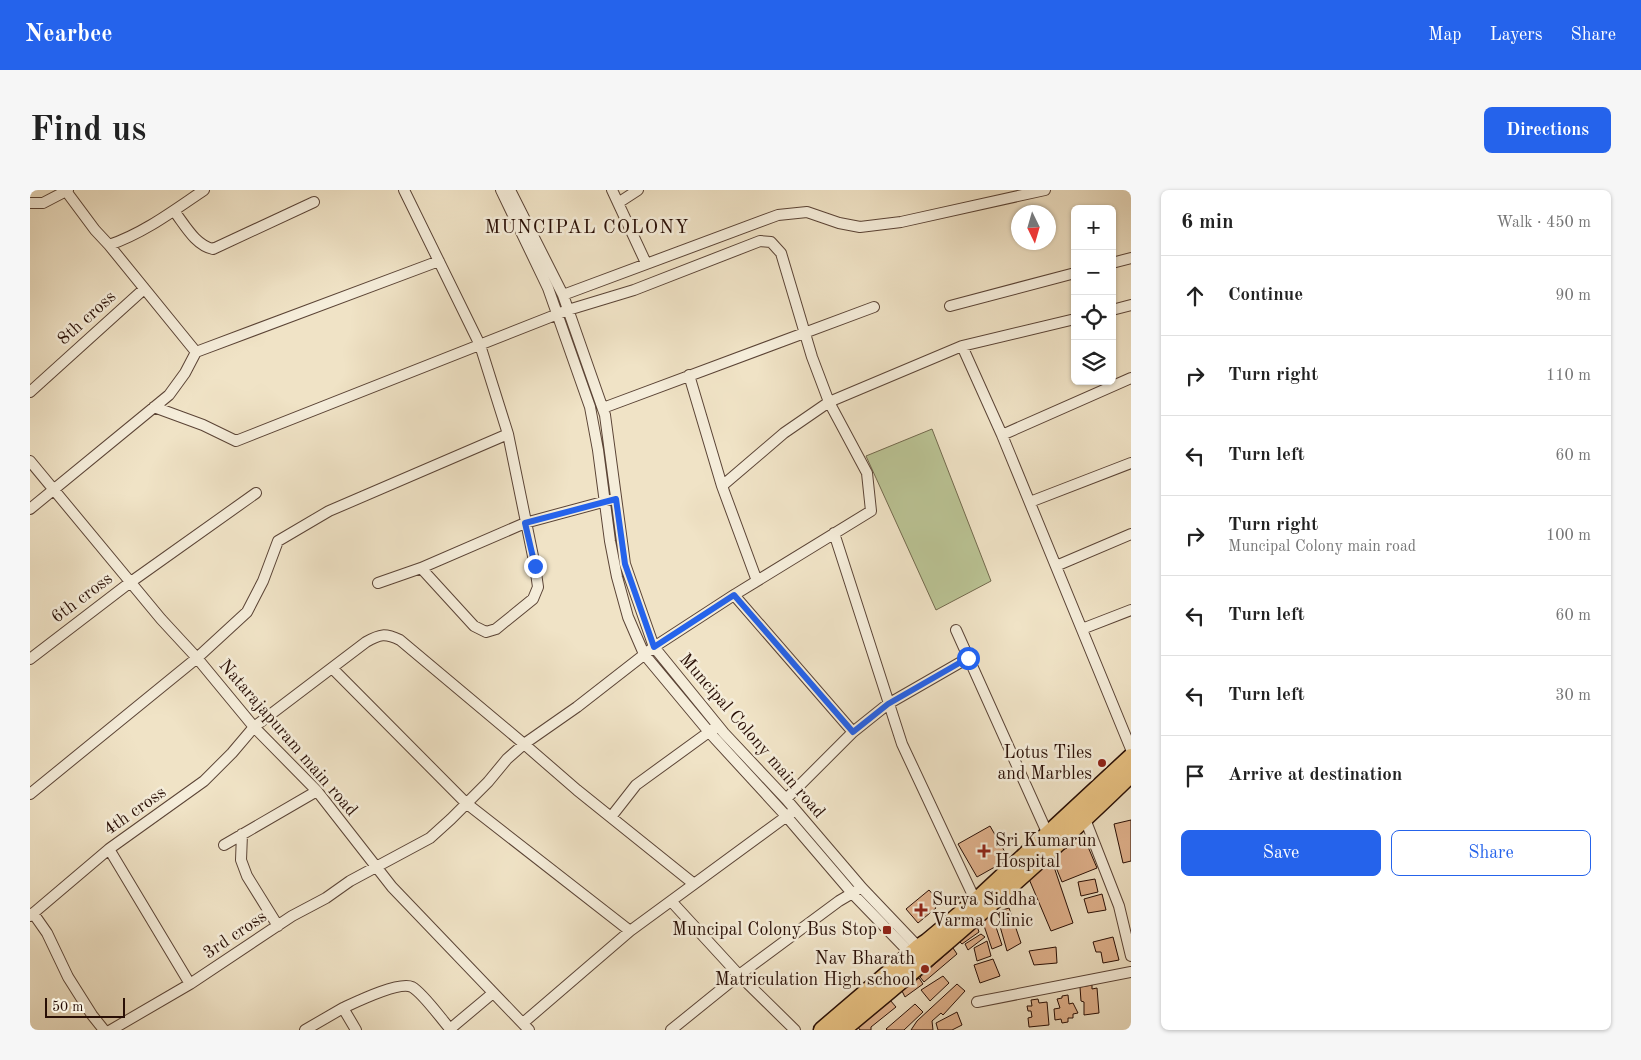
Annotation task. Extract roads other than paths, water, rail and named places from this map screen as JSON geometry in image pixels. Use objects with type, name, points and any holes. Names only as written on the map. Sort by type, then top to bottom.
[{"type":"main road","points":[[842,1030],[920,953],[928,942],[979,906],[1051,841],[1131,758]]},
{"type":"main road","points":[[1051,841],[1085,819],[1131,774]]},
{"type":"main road","points":[[822,1030],[920,953]]},
{"type":"street","points":[[109,245],[148,228],[204,190]]},
{"type":"street","points":[[404,190],[480,345],[508,434],[538,587],[533,599],[496,629],[486,632],[474,626],[421,568]]},
{"type":"street","points":[[501,190],[548,288],[590,407],[617,576],[628,617],[644,654],[709,732],[791,813],[852,893],[920,953]]},
{"type":"street","name":"Muncipal Colony main road","points":[[510,190],[563,295],[603,408],[625,564],[654,647],[718,726],[786,799],[791,813],[920,953]]},
{"type":"street","points":[[612,190],[646,263]]},
{"type":"street","points":[[618,203],[638,190]]},
{"type":"street","points":[[563,295],[778,214],[807,212],[860,228],[901,222],[1045,190]]},
{"type":"street","points":[[30,203],[43,203],[67,191],[95,230],[196,352]]},
{"type":"street","points":[[174,211],[203,247],[213,249],[314,202]]},
{"type":"street","points":[[154,407],[203,425],[236,441],[568,310],[634,290],[760,241],[771,242],[781,253],[812,356],[830,402]]},
{"type":"street","points":[[1116,262],[1131,258]]},
{"type":"street","points":[[30,509],[169,395],[185,373],[196,352],[439,261]]},
{"type":"street","points":[[950,306],[1071,274]]},
{"type":"street","name":"8th cross","points":[[30,392],[144,289]]},
{"type":"street","points":[[1116,309],[1131,305]]},
{"type":"street","points":[[603,408],[874,307]]},
{"type":"street","points":[[722,486],[784,433],[830,402],[962,346],[1071,320]]},
{"type":"street","points":[[962,346],[1002,435],[1131,749]]},
{"type":"street","points":[[689,375],[722,486],[757,581]]},
{"type":"street","points":[[1002,435],[1131,378]]},
{"type":"street","name":"3rd cross","points":[[111,1030],[190,984],[292,916],[326,898],[350,881],[430,838],[524,744],[576,707],[644,654],[734,595],[871,511],[867,473],[830,402]]},
{"type":"street","points":[[30,794],[197,658],[247,612],[263,581],[278,541],[329,511],[508,434]]},
{"type":"street","name":"Natarajapuram main road","points":[[30,461],[254,728],[317,791],[392,887],[526,1027]]},
{"type":"street","points":[[1030,502],[1131,463]]},
{"type":"street","name":"6th cross","points":[[30,659],[131,582],[256,493]]},
{"type":"street","points":[[378,583],[421,568],[525,523],[616,499]]},
{"type":"street","points":[[834,533],[902,744],[979,906]]},
{"type":"street","points":[[1056,566],[1131,534]]},
{"type":"street","points":[[734,595],[853,732]]},
{"type":"street","points":[[1082,629],[1131,610]]},
{"type":"street","points":[[956,630],[1051,841]]},
{"type":"street","name":"4th cross","points":[[31,914],[109,849],[204,781],[254,728],[376,636],[388,634],[400,640],[524,744]]},
{"type":"street","points":[[786,799],[853,732],[888,704],[968,658]]},
{"type":"street","points":[[332,668],[466,803],[630,930]]},
{"type":"street","points":[[611,817],[636,785],[718,726]]},
{"type":"street","points":[[524,744],[694,884]]},
{"type":"street","points":[[224,845],[317,791]]},
{"type":"street","points":[[526,1027],[630,930],[791,813]]},
{"type":"street","points":[[1085,819],[1119,906],[1131,956]]},
{"type":"street","points":[[242,834],[241,860],[247,876],[278,926]]},
{"type":"street","points":[[109,849],[190,984]]},
{"type":"street","points":[[671,1030],[739,975],[852,893],[862,888]]},
{"type":"street","points":[[672,900],[739,975],[795,1030]]},
{"type":"street","points":[[31,914],[47,932],[68,977],[104,1030]]},
{"type":"street","points":[[977,1002],[1131,972]]},
{"type":"street","points":[[305,1030],[343,1008],[394,988],[404,986],[412,987],[450,1029],[493,993]]},
{"type":"street","points":[[343,1008],[356,1030]]},
{"type":"place","name":"Lotus Tiles and Marbles","points":[[1102,763]]},
{"type":"place","name":"Sri Kumarun Hospital","points":[[984,851]]},
{"type":"place","name":"Surya Siddha Varma Clinic","points":[[921,910]]},
{"type":"place","name":"Muncipal Colony Bus Stop","points":[[887,930]]},
{"type":"place","name":"Nav Bharath Matriculation High school","points":[[925,969]]},
{"type":"district","name":"MUNCIPAL COLONY","points":[[587,228]]}]
